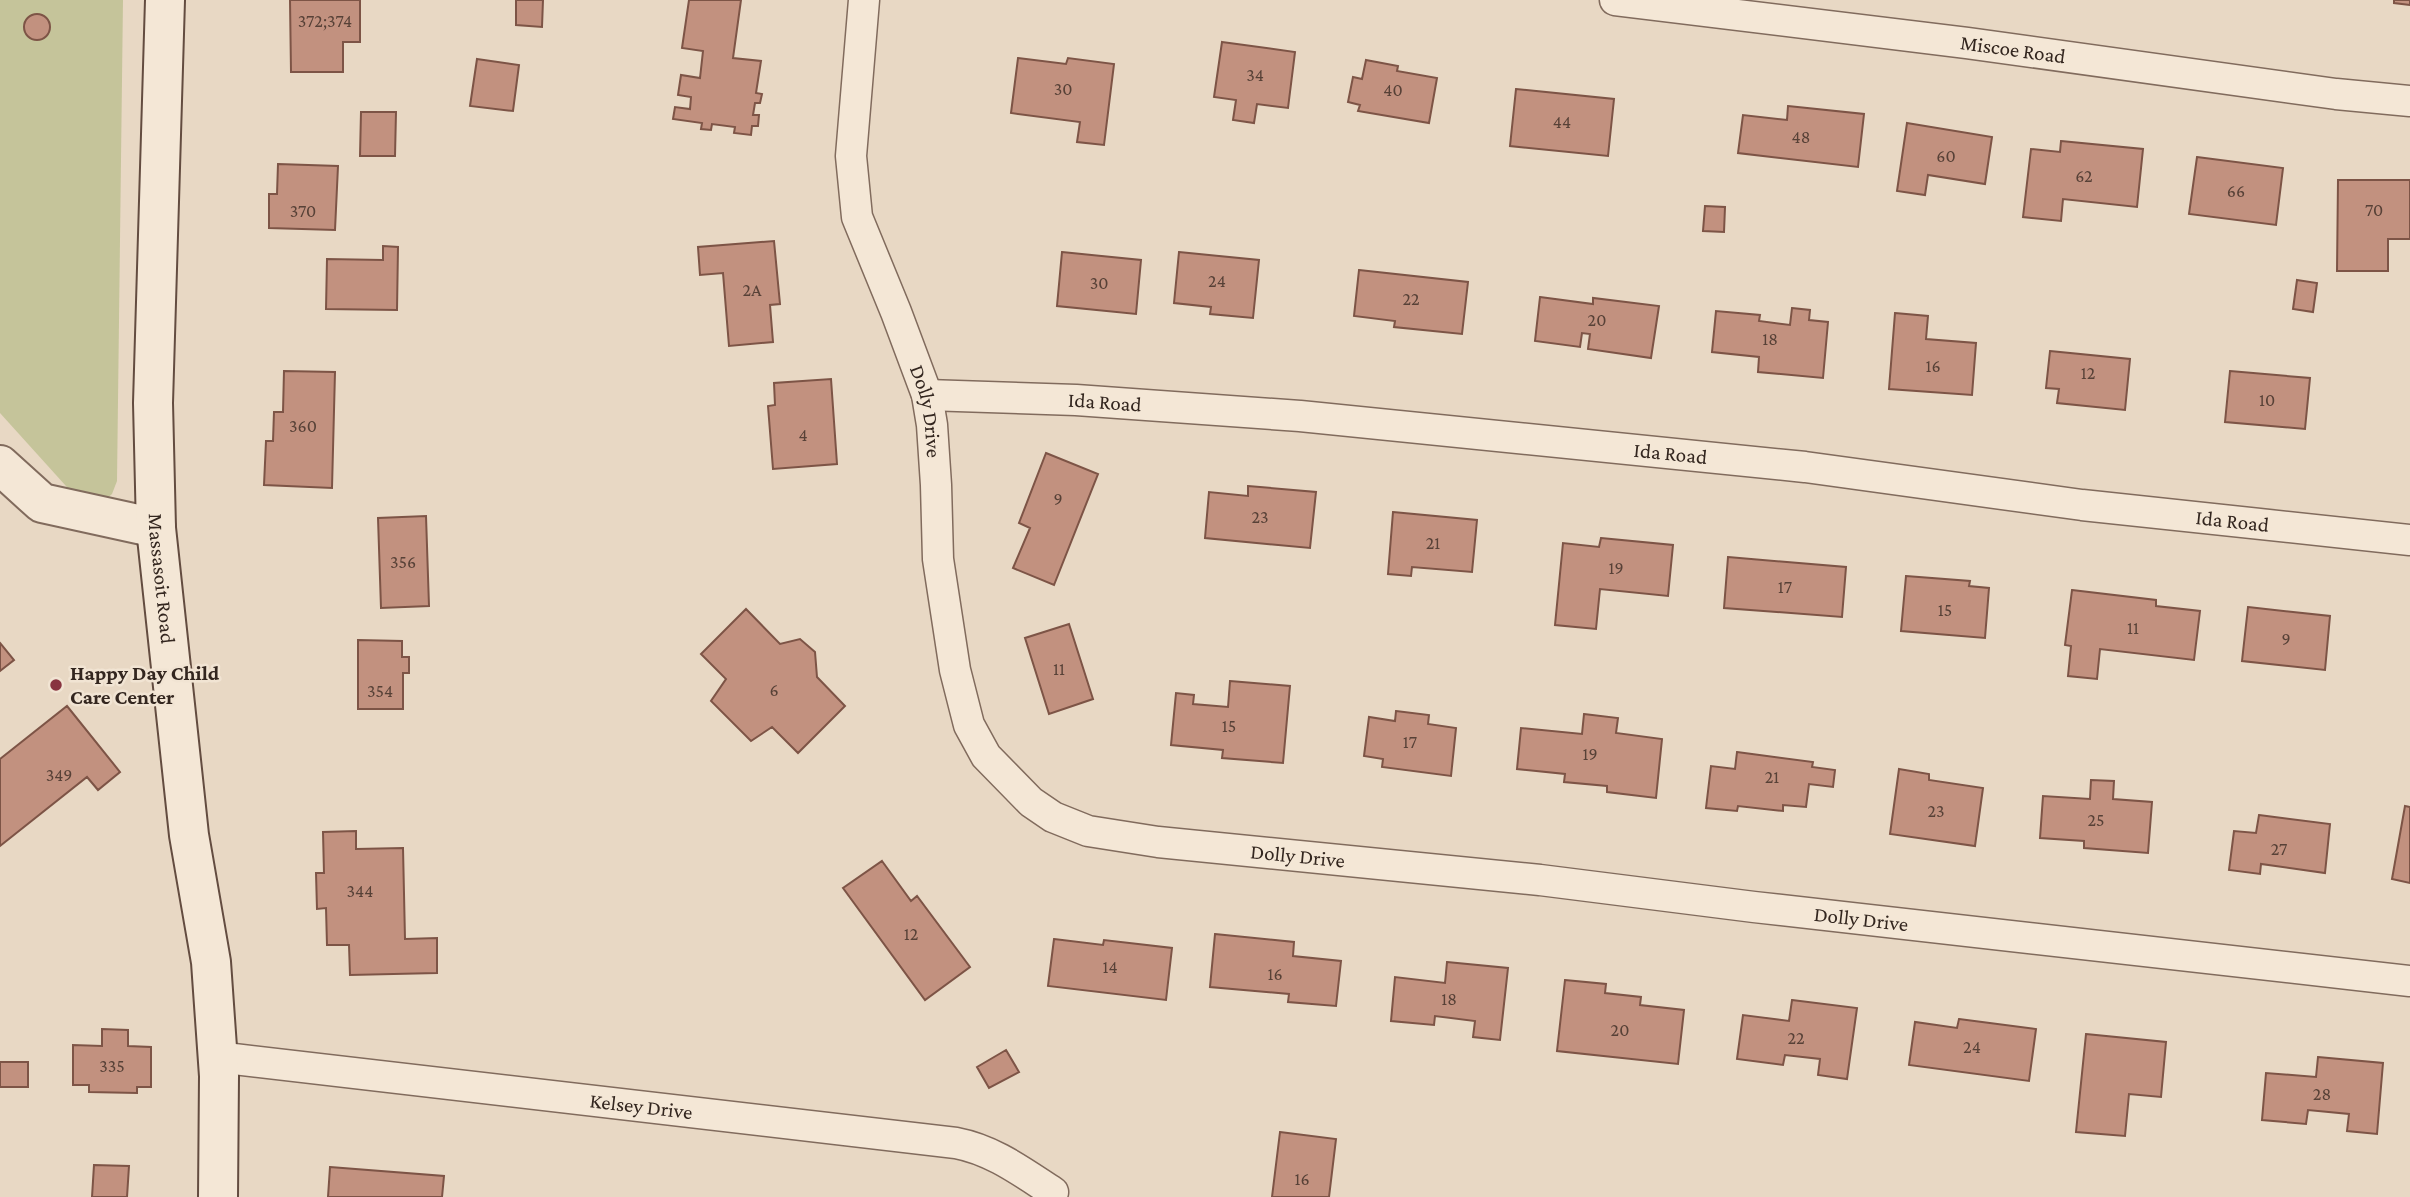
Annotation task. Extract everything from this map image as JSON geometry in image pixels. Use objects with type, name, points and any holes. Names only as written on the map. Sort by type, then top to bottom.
[{"type":"main road","name":"Massasoit Road","points":[[166,0],[153,403],[156,528],[189,835],[211,961],[217,1057],[218,1197]]},
{"type":"main road","points":[[0,466],[43,503],[156,528]]},
{"type":"street","name":"Dolly Drive","points":[[864,0],[851,156],[857,217],[897,312],[927,395],[932,425],[938,559],[955,670],[969,725],[986,756],[1031,802],[1054,817],[1088,831],[1158,842],[1532,879],[1754,907],[2410,981]]},
{"type":"street","name":"Miscoe Road","points":[[1615,0],[1967,43],[2336,94],[2410,101]]},
{"type":"street","name":"Ida Road","points":[[927,395],[1076,400],[1300,416],[1805,467],[2082,505],[2410,540]]},
{"type":"street","name":"Kelsey Drive","points":[[217,1057],[956,1143],[977,1147],[1053,1192]]},
{"type":"green space","points":[[0,0],[123,0],[117,481],[112,494],[105,500],[75,496],[0,413]]},
{"type":"building","points":[[290,0],[360,0],[360,42],[343,42],[343,72],[291,72]]},
{"type":"building","points":[[516,0],[543,0],[542,27],[516,25]]},
{"type":"building","points":[[689,0],[741,0],[733,58],[761,61],[756,93],[762,94],[760,103],[755,103],[753,115],[759,115],[758,126],[752,126],[751,135],[734,133],[735,127],[712,124],[711,130],[701,129],[702,123],[673,119],[675,107],[690,109],[691,97],[678,95],[681,75],[700,78],[703,51],[682,48]]},
{"type":"building","points":[[2394,0],[2410,0],[2410,5],[2394,3]]},
{"type":"building","points":[[37,14],[46,18],[50,27],[46,36],[37,40],[28,36],[24,27],[28,18]]},
{"type":"building","points":[[1222,42],[1295,52],[1288,108],[1257,104],[1254,123],[1233,120],[1236,100],[1214,97]]},
{"type":"building","points":[[1018,58],[1066,64],[1068,58],[1114,64],[1104,145],[1077,142],[1080,122],[1011,113]]},
{"type":"building","points":[[477,59],[519,65],[513,111],[470,106]]},
{"type":"building","points":[[1366,60],[1398,66],[1397,71],[1437,78],[1429,123],[1358,111],[1360,105],[1348,102],[1353,77],[1362,79]]},
{"type":"building","points":[[1516,89],[1614,99],[1608,156],[1510,146]]},
{"type":"building","points":[[1788,106],[1864,114],[1858,167],[1738,153],[1743,115],[1787,120]]},
{"type":"building","points":[[361,112],[396,112],[395,156],[360,156]]},
{"type":"building","points":[[1907,123],[1992,137],[1985,184],[1928,175],[1925,195],[1897,191]]},
{"type":"building","points":[[2061,141],[2143,149],[2137,207],[2063,199],[2061,221],[2023,217],[2031,149],[2060,152]]},
{"type":"building","points":[[2197,157],[2283,168],[2276,225],[2189,214]]},
{"type":"building","points":[[278,164],[338,166],[335,230],[269,228],[269,194],[277,194]]},
{"type":"building","points":[[2338,180],[2410,180],[2410,239],[2388,239],[2388,271],[2337,271]]},
{"type":"building","points":[[1705,206],[1725,207],[1724,232],[1703,231]]},
{"type":"building","points":[[774,241],[780,304],[770,305],[773,342],[729,346],[723,273],[700,275],[698,247]]},
{"type":"building","points":[[383,246],[398,247],[397,310],[326,309],[327,259],[383,260]]},
{"type":"building","points":[[1062,252],[1141,260],[1136,314],[1057,306]]},
{"type":"building","points":[[1179,252],[1259,260],[1253,318],[1210,314],[1211,307],[1174,303]]},
{"type":"building","points":[[1359,270],[1468,282],[1462,334],[1394,327],[1395,321],[1354,316]]},
{"type":"building","points":[[2297,280],[2317,283],[2313,312],[2293,309]]},
{"type":"building","points":[[1540,297],[1593,304],[1593,298],[1659,306],[1651,358],[1588,349],[1590,334],[1582,333],[1580,347],[1535,341]]},
{"type":"building","points":[[1792,308],[1810,310],[1809,320],[1828,322],[1823,378],[1758,372],[1759,357],[1712,352],[1716,311],[1760,315],[1759,321],[1790,325]]},
{"type":"building","points":[[1895,313],[1928,316],[1926,339],[1976,343],[1972,395],[1889,389]]},
{"type":"building","points":[[2050,351],[2130,359],[2125,410],[2057,403],[2059,389],[2046,388]]},
{"type":"building","points":[[284,371],[335,372],[332,488],[264,485],[266,441],[273,441],[274,412],[283,412]]},
{"type":"building","points":[[2230,371],[2310,378],[2305,429],[2225,422]]},
{"type":"building","points":[[831,379],[837,464],[773,469],[768,406],[775,405],[774,383]]},
{"type":"building","points":[[1046,453],[1098,474],[1054,585],[1013,568],[1030,528],[1019,523]]},
{"type":"building","points":[[1248,486],[1316,492],[1310,548],[1205,538],[1209,492],[1248,496]]},
{"type":"building","points":[[1393,512],[1477,520],[1472,572],[1412,567],[1411,576],[1388,574]]},
{"type":"building","points":[[426,516],[429,606],[381,608],[378,518]]},
{"type":"building","points":[[1601,538],[1673,545],[1668,596],[1600,589],[1596,629],[1555,625],[1563,543],[1599,547]]},
{"type":"building","points":[[1728,557],[1846,567],[1842,617],[1724,608]]},
{"type":"building","points":[[1906,576],[1970,581],[1969,586],[1989,588],[1985,638],[1901,631]]},
{"type":"building","points":[[2072,590],[2156,600],[2156,606],[2200,611],[2194,660],[2100,649],[2097,679],[2068,676],[2071,646],[2065,645]]},
{"type":"building","points":[[2248,607],[2330,616],[2325,670],[2242,661]]},
{"type":"building","points":[[746,609],[780,644],[800,639],[815,652],[817,677],[845,706],[798,753],[772,727],[751,741],[711,701],[726,679],[701,654]]},
{"type":"building","points":[[1069,624],[1093,699],[1049,714],[1025,638]]},
{"type":"building","points":[[358,640],[402,641],[402,657],[409,657],[409,673],[403,673],[403,709],[358,709]]},
{"type":"building","points":[[0,643],[14,660],[0,671]]},
{"type":"building","points":[[1230,681],[1290,686],[1283,763],[1222,758],[1223,750],[1171,745],[1176,693],[1194,695],[1193,704],[1228,707]]},
{"type":"building","points":[[67,706],[120,772],[98,790],[87,777],[0,846],[0,759]]},
{"type":"building","points":[[1396,711],[1429,715],[1428,724],[1456,728],[1451,776],[1382,767],[1383,759],[1364,756],[1369,717],[1395,721]]},
{"type":"building","points":[[1584,714],[1618,718],[1616,733],[1662,739],[1656,798],[1607,792],[1607,786],[1564,782],[1565,774],[1517,769],[1521,728],[1582,734]]},
{"type":"building","points":[[1737,752],[1813,762],[1812,767],[1835,770],[1833,787],[1809,784],[1806,807],[1783,805],[1783,811],[1738,806],[1737,811],[1706,808],[1711,766],[1735,769]]},
{"type":"building","points":[[1899,769],[1929,774],[1929,780],[1983,788],[1975,846],[1890,834]]},
{"type":"building","points":[[2091,780],[2114,781],[2113,799],[2152,802],[2148,853],[2084,848],[2084,841],[2040,838],[2043,796],[2090,799]]},
{"type":"building","points":[[2405,806],[2410,807],[2410,883],[2392,879]]},
{"type":"building","points":[[2259,815],[2330,824],[2325,873],[2261,864],[2260,874],[2229,870],[2234,831],[2256,833]]},
{"type":"building","points":[[356,831],[356,849],[403,848],[405,939],[437,938],[437,973],[350,975],[349,945],[327,945],[326,908],[317,909],[316,873],[324,873],[323,832]]},
{"type":"building","points":[[882,861],[911,901],[917,896],[970,967],[925,1000],[843,888]]},
{"type":"building","points":[[1215,934],[1294,942],[1293,956],[1341,961],[1336,1006],[1288,1002],[1289,994],[1210,987]]},
{"type":"building","points":[[1054,939],[1103,945],[1104,940],[1172,948],[1166,1000],[1048,986]]},
{"type":"building","points":[[1447,962],[1508,968],[1500,1040],[1473,1037],[1475,1021],[1435,1016],[1434,1025],[1391,1021],[1395,977],[1445,983]]},
{"type":"building","points":[[1565,980],[1606,984],[1605,993],[1641,997],[1640,1005],[1684,1010],[1678,1064],[1557,1051]]},
{"type":"building","points":[[1792,1000],[1857,1008],[1847,1079],[1818,1075],[1820,1059],[1785,1055],[1783,1065],[1737,1059],[1743,1015],[1789,1021]]},
{"type":"building","points":[[1959,1019],[2036,1029],[2029,1081],[1909,1065],[1915,1022],[1957,1028]]},
{"type":"building","points":[[102,1029],[128,1030],[128,1046],[151,1047],[151,1087],[137,1087],[137,1093],[89,1092],[89,1085],[73,1085],[73,1045],[102,1046]]},
{"type":"building","points":[[2086,1034],[2166,1042],[2161,1097],[2129,1094],[2125,1136],[2076,1132]]},
{"type":"building","points":[[1006,1050],[1019,1072],[989,1088],[977,1067]]},
{"type":"building","points":[[2318,1057],[2383,1063],[2377,1134],[2347,1131],[2349,1114],[2308,1110],[2306,1124],[2262,1120],[2266,1073],[2316,1077]]},
{"type":"building","points":[[0,1062],[28,1062],[28,1087],[0,1087]]},
{"type":"building","points":[[1280,1132],[1336,1139],[1329,1197],[1272,1197]]},
{"type":"building","points":[[94,1165],[129,1166],[127,1197],[92,1197]]},
{"type":"building","points":[[330,1167],[444,1176],[442,1197],[328,1197]]},
{"type":"place","name":"Happy Day Child Care Center","points":[[56,685]]}]
